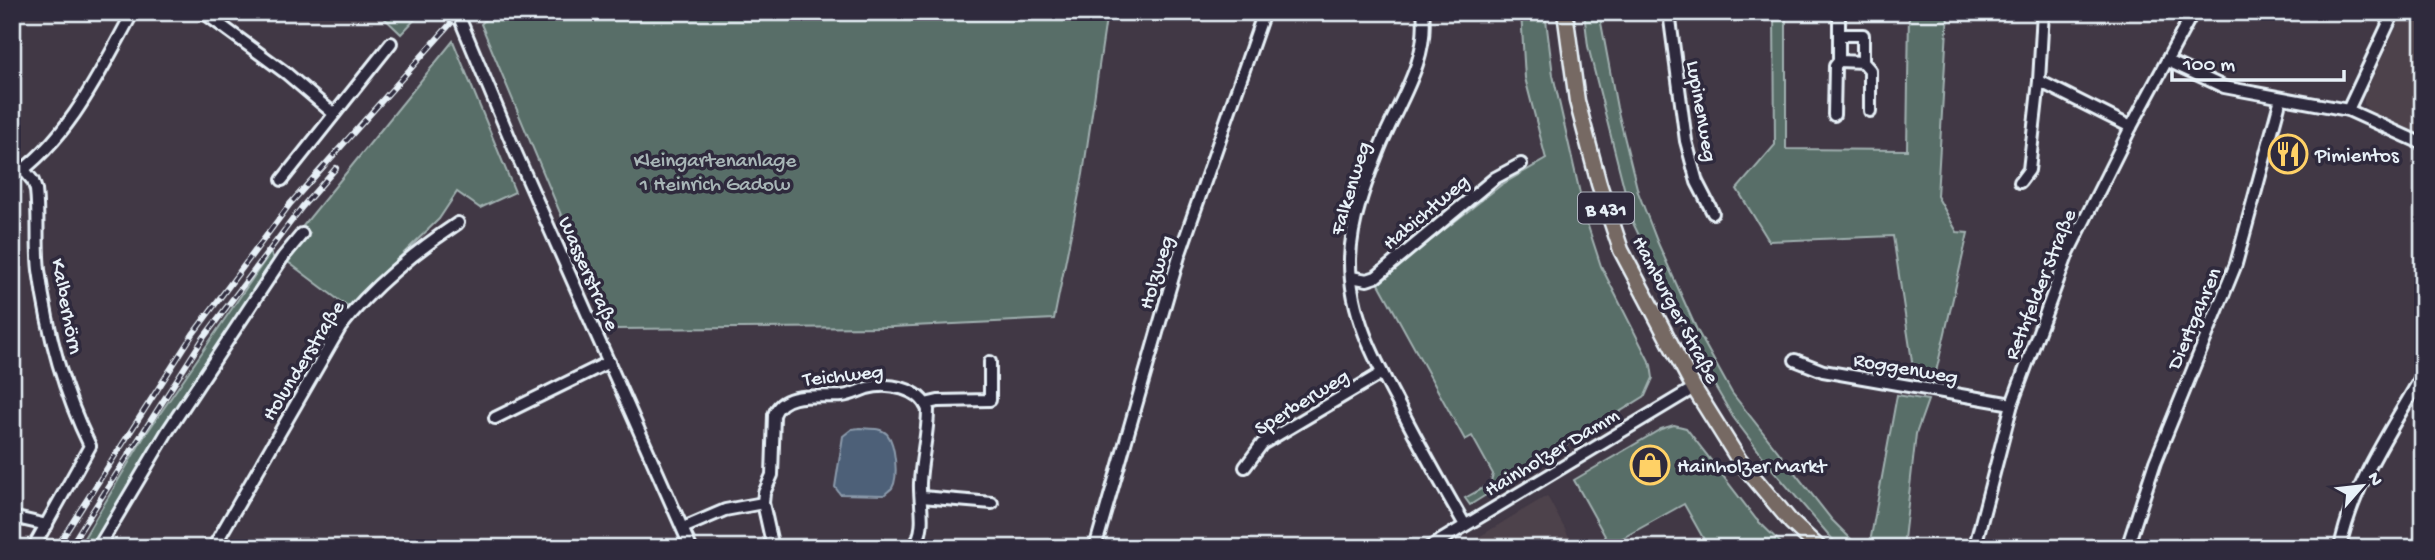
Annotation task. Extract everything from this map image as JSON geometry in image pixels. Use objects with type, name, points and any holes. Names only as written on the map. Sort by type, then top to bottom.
[{"type":"main road","name":"Hamburger Straße","points":[[1565,12],[1577,101],[1609,218],[1621,250],[1694,388],[1739,460],[1791,522],[1819,548]]},
{"type":"street","points":[[12,178],[24,170],[58,136],[81,107],[133,12]]},
{"type":"street","points":[[203,12],[285,73],[334,114]]},
{"type":"street","name":"Wasserstraße","points":[[457,12],[516,153],[691,548]]},
{"type":"street","name":"Holzweg","points":[[1095,548],[1179,256],[1264,12]]},
{"type":"street","name":"Falkenweg","points":[[1423,12],[1424,32],[1419,63],[1388,128],[1360,204],[1351,244],[1351,277],[1365,338],[1465,525]]},
{"type":"street","name":"Lupinenweg","points":[[1669,12],[1686,141],[1697,182],[1713,213]]},
{"type":"street","points":[[1834,115],[1835,66],[1839,61],[1839,12]]},
{"type":"street","points":[[2020,182],[2029,170],[2039,81],[2043,12]]},
{"type":"street","name":"Rethfelder Straße","points":[[1978,548],[1976,542],[2012,404],[2068,253],[2193,12]]},
{"type":"street","points":[[2348,110],[2394,12]]},
{"type":"street","points":[[1839,35],[1863,35],[1863,62],[1870,70],[1870,111]]},
{"type":"street","points":[[282,180],[391,43]]},
{"type":"street","points":[[1839,61],[1863,62]]},
{"type":"street","points":[[2168,61],[2224,87],[2348,110],[2423,144]]},
{"type":"street","points":[[2039,81],[2132,127]]},
{"type":"street","name":"Diertgahren","points":[[2127,548],[2155,462],[2245,238],[2281,98]]},
{"type":"street","name":"Habichtweg","points":[[1351,277],[1367,280],[1376,277],[1495,178],[1521,164]]},
{"type":"street","name":"Kalberhörn","points":[[24,170],[36,190],[39,272],[57,356],[73,411],[90,446],[47,525]]},
{"type":"street","name":"Holunderstraße","points":[[213,548],[348,317],[422,248],[458,223]]},
{"type":"street","points":[[98,548],[174,421],[283,257],[302,233]]},
{"type":"street","name":"Roggenweg","points":[[1795,360],[1823,371],[2012,404]]},
{"type":"street","points":[[495,418],[609,362]]},
{"type":"street","points":[[913,548],[921,530],[920,485],[928,419],[925,404],[939,401],[990,400],[990,362]]},
{"type":"street","name":"Sperberweg","points":[[1245,467],[1262,444],[1382,373]]},
{"type":"street","points":[[2340,548],[2344,529],[2362,481],[2423,374]]},
{"type":"street","name":"Teichweg","points":[[773,548],[763,503],[764,493],[772,475],[774,415],[779,404],[795,398],[841,396],[868,388],[891,386],[909,391],[925,404]]},
{"type":"street","name":"Hainholzer Damm","points":[[1428,548],[1694,388]]},
{"type":"street","points":[[922,496],[992,503]]},
{"type":"street","points":[[683,528],[725,510],[763,503]]},
{"type":"street","points":[[12,517],[47,525],[33,548]]},
{"type":"shaded area","points":[[2404,12],[2423,12],[2423,135],[2368,110],[2364,104],[2364,96]]},
{"type":"shaded area","points":[[1547,496],[1575,548],[1461,548],[1513,516]]},
{"type":"green space","points":[[378,12],[422,12],[401,34]]},
{"type":"green space","name":"Kleingartenanlage 1 Heinrich Gadow","points":[[493,12],[1107,12],[1083,174],[1054,319],[892,327],[616,329],[610,332],[481,24]]},
{"type":"green space","points":[[1521,12],[1545,12],[1553,75],[1586,220],[1601,266],[1651,365],[1653,378],[1645,396],[1470,505],[1465,498],[1490,484],[1493,474],[1472,436],[1465,440],[1378,282],[1501,185],[1546,159],[1525,78]]},
{"type":"green space","points":[[1584,12],[1599,12],[1617,108],[1638,192],[1697,330],[1732,393],[1832,520],[1860,548],[1840,548],[1773,470],[1733,417],[1692,347],[1633,223],[1588,46]]},
{"type":"green space","points":[[1774,12],[1786,12],[1786,149],[1907,150],[1909,12],[1948,12],[1937,196],[1957,232],[1968,233],[1933,385],[1915,381],[1893,236],[1769,241],[1737,189],[1775,145]]},
{"type":"green space","points":[[453,41],[515,192],[480,208],[457,192],[439,219],[348,307],[288,262],[310,233],[303,226]]},
{"type":"green space","points":[[270,253],[275,259],[188,390],[91,548],[78,548],[144,437]]},
{"type":"green space","points":[[1897,395],[1928,400],[1916,434],[1903,548],[1869,548]]},
{"type":"green space","points":[[1674,425],[1686,428],[1756,519],[1786,548],[1703,548],[1707,545],[1684,504],[1610,545],[1574,480],[1661,429]]},
{"type":"water","points":[[852,429],[877,429],[890,438],[895,476],[892,488],[884,495],[840,494],[835,487],[843,436]]},
{"type":"railway","points":[[56,548],[193,334],[290,204],[461,12]]},
{"type":"railway","points":[[69,548],[204,337],[302,207],[336,168]]},
{"type":"place","name":"Pimientos","points":[[2288,154]]},
{"type":"place","name":"Hainholzer Markt","points":[[1650,465]]}]
